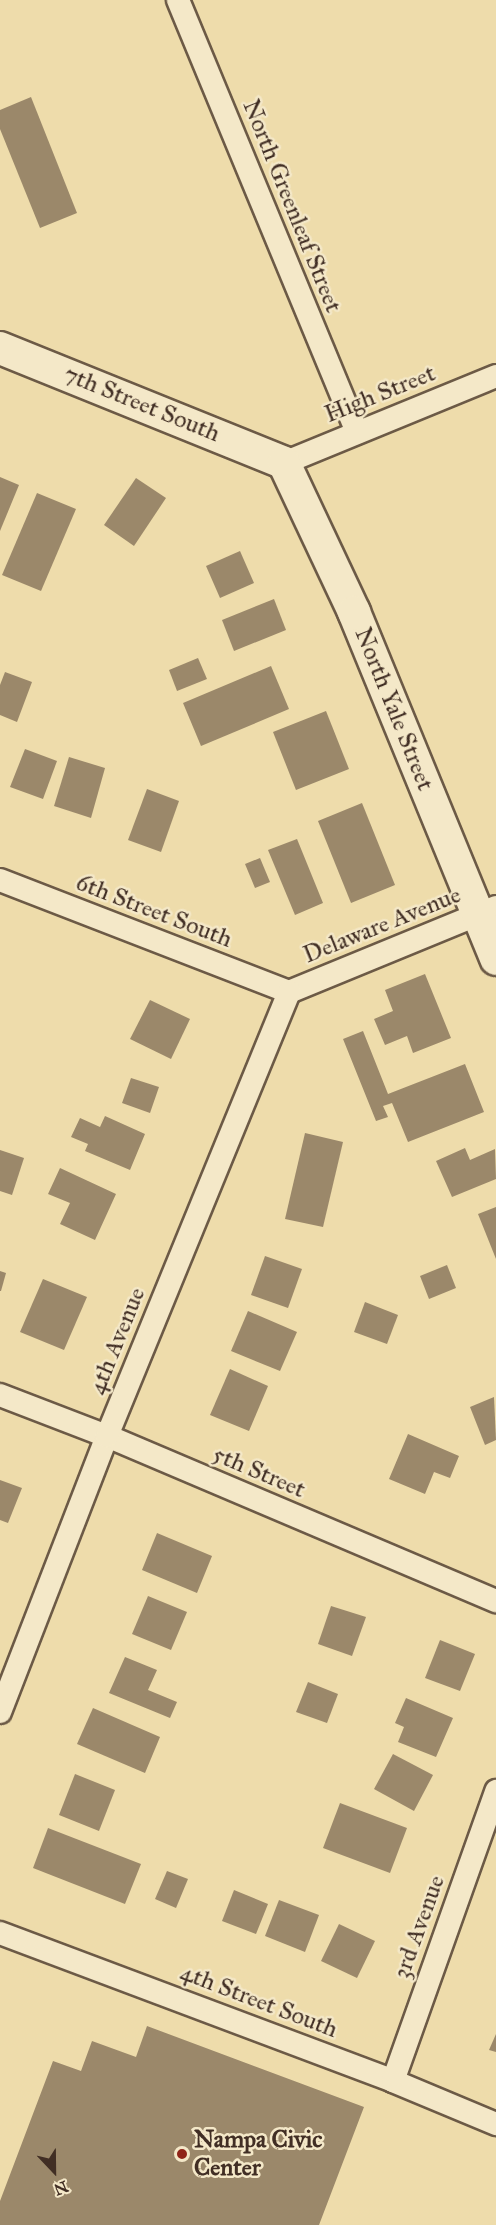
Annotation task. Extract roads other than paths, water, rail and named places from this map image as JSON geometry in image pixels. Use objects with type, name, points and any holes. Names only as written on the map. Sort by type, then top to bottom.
[{"type":"main road","name":"7th Street South","points":[[0,348],[284,462]]},
{"type":"main road","name":"North Yale Street","points":[[284,462],[354,612],[487,911],[496,959]]},
{"type":"street","name":"North Greenleaf Street","points":[[178,0],[357,432]]},
{"type":"street","name":"High Street","points":[[284,462],[496,376]]},
{"type":"street","name":"6th Street South","points":[[0,880],[289,992]]},
{"type":"street","name":"Delaware Avenue","points":[[289,992],[487,911]]},
{"type":"street","name":"4th Avenue","points":[[0,1712],[107,1436],[289,992]]},
{"type":"street","name":"5th Street","points":[[0,1395],[107,1436],[496,1601]]},
{"type":"street","name":"3rd Avenue","points":[[393,2081],[496,1791]]},
{"type":"street","name":"4th Street South","points":[[0,1933],[393,2081],[496,2124]]},
{"type":"place","name":"Nampa Civic Center","points":[[182,2154]]}]
